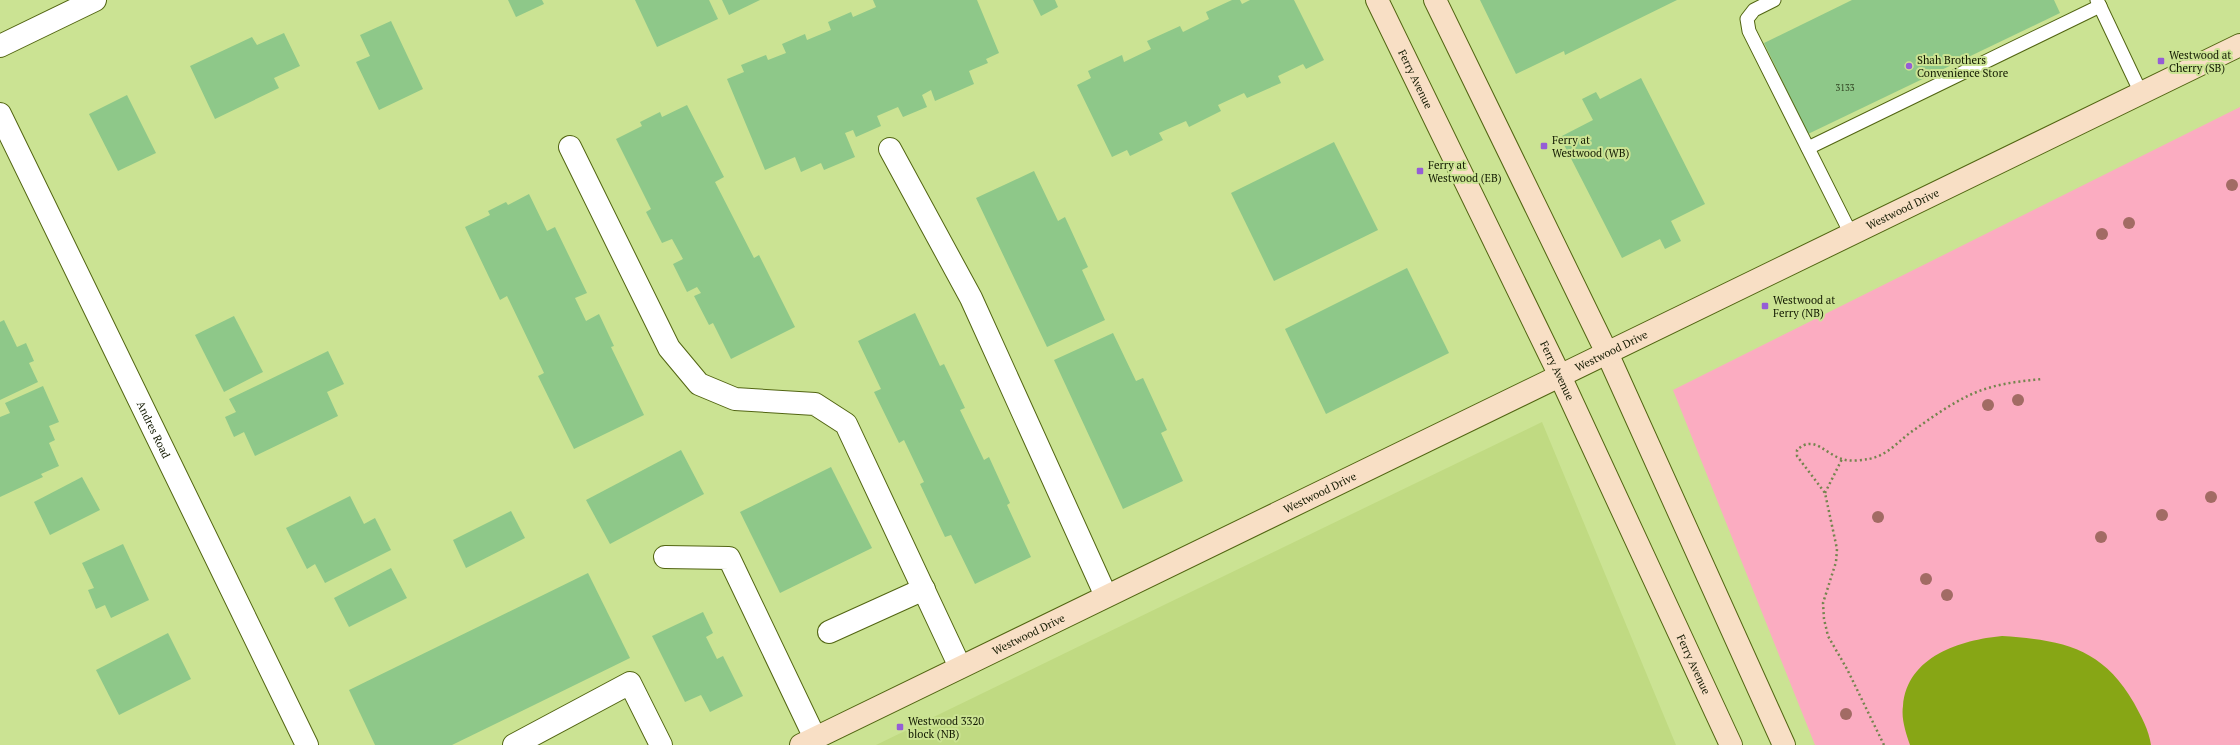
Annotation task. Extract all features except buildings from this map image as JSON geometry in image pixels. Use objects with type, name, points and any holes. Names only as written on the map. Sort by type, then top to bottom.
[{"type":"main road","name":"Ferry Avenue","points":[[1377,0],[1560,376],[1731,745]]},
{"type":"main road","points":[[1436,0],[1607,353],[1784,745]]},
{"type":"main road","name":"Westwood Drive","points":[[808,742],[2240,45]]},
{"type":"street","points":[[0,46],[95,0]]},
{"type":"street","name":"Andres Road","points":[[0,114],[307,745]]},
{"type":"street","points":[[570,147],[669,348],[699,384],[735,399],[815,404],[846,424],[960,667]]},
{"type":"street","points":[[890,149],[971,298],[1106,596]]},
{"type":"street","points":[[665,557],[729,558],[808,742]]},
{"type":"street","points":[[829,632],[924,589]]},
{"type":"street","points":[[514,745],[630,683],[661,745]]},
{"type":"lane","points":[[1774,0],[1754,10],[1747,19],[1749,31],[1850,234]]},
{"type":"lane","points":[[1808,148],[2098,3],[2141,93]]},
{"type":"path","points":[[1884,745],[1847,669],[1828,636],[1824,619],[1823,603],[1836,562],[1837,549],[1825,493],[1797,456],[1797,450],[1803,444],[1811,443],[1842,460],[1859,461],[1876,457],[1890,450],[1913,431],[1952,406],[1981,390],[2005,384],[2042,379]]},
{"type":"path","points":[[1825,493],[1842,460]]},
{"type":"shaded area","points":[[2240,107],[2240,745],[1815,745],[1673,390]]},
{"type":"shaded area","points":[[1542,422],[1676,745],[876,745],[1166,604]]},
{"type":"shaded area","points":[[2002,636],[2043,640],[2062,644],[2094,658],[2108,669],[2122,684],[2142,718],[2147,729],[2151,745],[1910,745],[1904,726],[1903,706],[1907,689],[1914,675],[1925,663],[1954,647],[1986,638]]},
{"type":"place","name":"Westwood at Cherry (SB)","points":[[2161,61]]},
{"type":"place","name":"Shah Brothers Convenience Store","points":[[1909,66]]},
{"type":"place","name":"Ferry at Westwood (WB)","points":[[1544,146]]},
{"type":"place","name":"Ferry at Westwood (EB)","points":[[1420,171]]},
{"type":"place","name":"Westwood at Ferry (NB)","points":[[1765,306]]},
{"type":"place","name":"Westwood 3320 block (NB)","points":[[900,727]]}]
